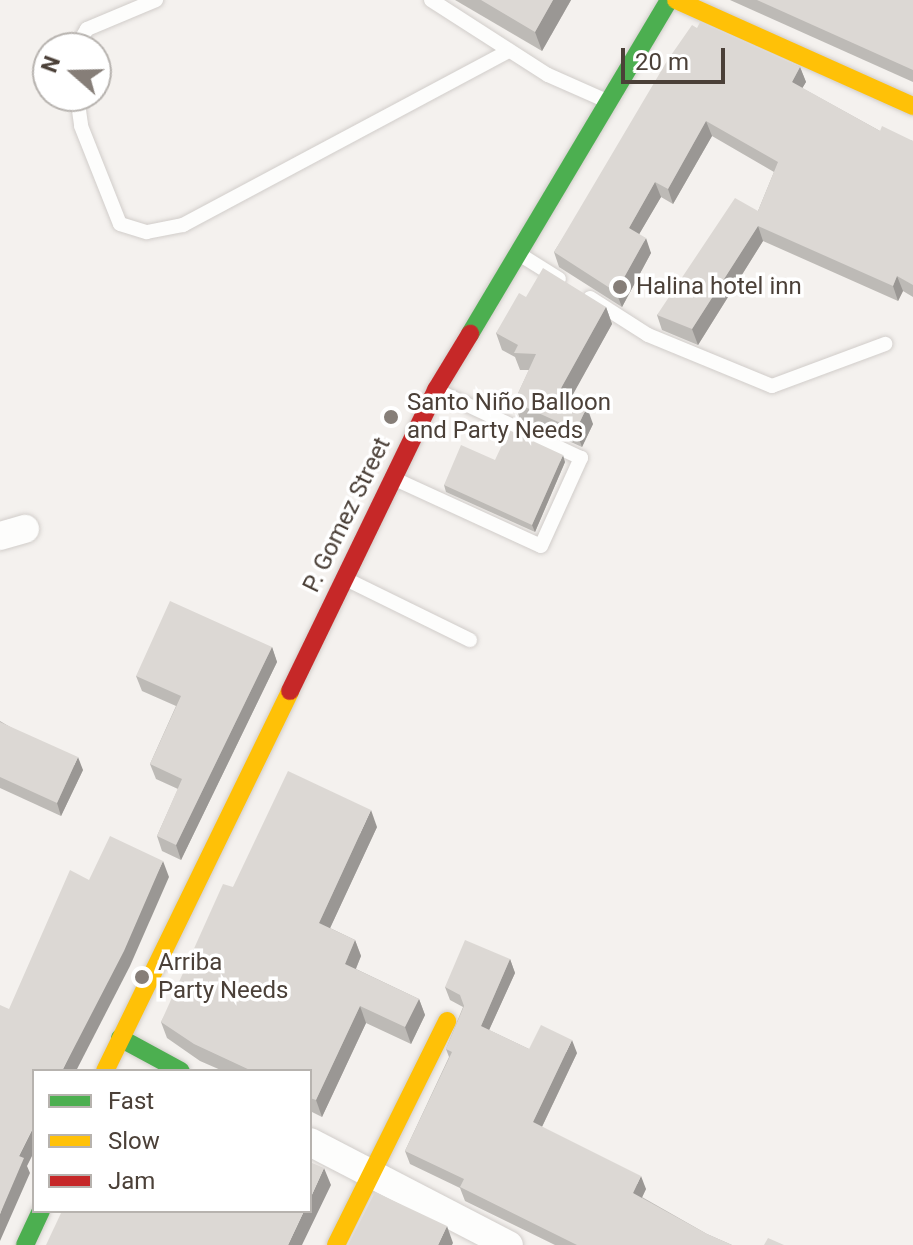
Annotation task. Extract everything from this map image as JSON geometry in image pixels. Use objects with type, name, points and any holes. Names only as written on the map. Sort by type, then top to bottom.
[{"type":"main road","name":"P. Gomez Street","points":[[106,1069],[436,390],[516,251],[669,0]]},
{"type":"main road","points":[[676,0],[913,106]]},
{"type":"main road","points":[[336,1245],[447,1021]]},
{"type":"main road","points":[[120,1038],[177,1069]]},
{"type":"main road","points":[[25,1245],[40,1213]]},
{"type":"street","points":[[312,1143],[509,1245]]},
{"type":"lane","points":[[85,32],[156,0]]},
{"type":"lane","points":[[431,0],[548,75],[607,101]]},
{"type":"lane","points":[[79,112],[81,126],[120,224],[147,232],[183,225],[509,51]]},
{"type":"lane","points":[[516,251],[569,285]]},
{"type":"lane","points":[[582,293],[648,335],[772,386],[885,344]]},
{"type":"lane","points":[[393,479],[541,546],[581,458],[436,390]]},
{"type":"lane","points":[[344,578],[470,640]]},
{"type":"building","points":[[481,0],[553,0],[535,32]]},
{"type":"building","points":[[757,0],[913,0],[913,70]]},
{"type":"building","points":[[700,22],[800,67],[792,82],[880,131],[882,126],[913,141],[913,285],[897,276],[893,286],[758,226],[692,329],[657,315],[735,198],[758,211],[778,162],[706,121],[668,189],[655,182],[629,228],[646,238],[616,292],[554,252],[667,61],[692,25],[697,28]]},
{"type":"building","points":[[543,268],[606,307],[560,390],[587,407],[576,430],[514,402],[536,354],[514,353],[518,345],[496,333],[519,293],[526,297]]},
{"type":"building","points":[[509,430],[563,455],[532,525],[444,485],[461,445],[495,460]]},
{"type":"building","points":[[170,601],[272,647],[176,845],[157,836],[182,779],[150,764],[181,696],[136,676]]},
{"type":"building","points":[[0,722],[78,757],[57,803],[0,777]]},
{"type":"building","points":[[288,771],[371,810],[319,923],[355,940],[345,964],[419,999],[405,1027],[360,1006],[316,1100],[312,1099],[312,1069],[248,1069],[194,1044],[161,1022],[223,884],[233,887]]},
{"type":"building","points":[[110,836],[163,861],[124,951],[63,1069],[32,1069],[32,1130],[19,1156],[24,1158],[0,1214],[0,1005],[9,1009],[70,870],[89,880]]},
{"type":"building","points":[[465,940],[510,959],[481,1026],[529,1049],[541,1025],[572,1040],[533,1122],[641,1176],[633,1193],[732,1245],[577,1245],[460,1187],[464,1179],[405,1151],[452,1052],[446,1049],[464,1006],[460,995],[445,987]]},
{"type":"building","points":[[312,1163],[324,1168],[312,1195]]},
{"type":"building","points":[[375,1192],[447,1226],[438,1245],[348,1245]]},
{"type":"building","points":[[61,1213],[303,1213],[288,1245],[46,1245]]},
{"type":"building","points":[[768,1238],[784,1245],[764,1245]]},
{"type":"traffic: fast","points":[[470,334],[669,0]]},
{"type":"traffic: fast","points":[[120,1038],[177,1069]]},
{"type":"traffic: fast","points":[[25,1245],[40,1213]]},
{"type":"traffic: slow","points":[[676,0],[913,106]]},
{"type":"traffic: slow","points":[[106,1069],[290,691]]},
{"type":"traffic: slow","points":[[336,1245],[447,1021]]},
{"type":"traffic: jam","points":[[290,691],[436,390],[470,334]]},
{"type":"place","name":"Halina hotel inn","points":[[620,287]]},
{"type":"place","name":"Santo Niño Balloon and Party Needs","points":[[391,417]]},
{"type":"place","name":"Arriba Party Needs","points":[[142,977]]}]
